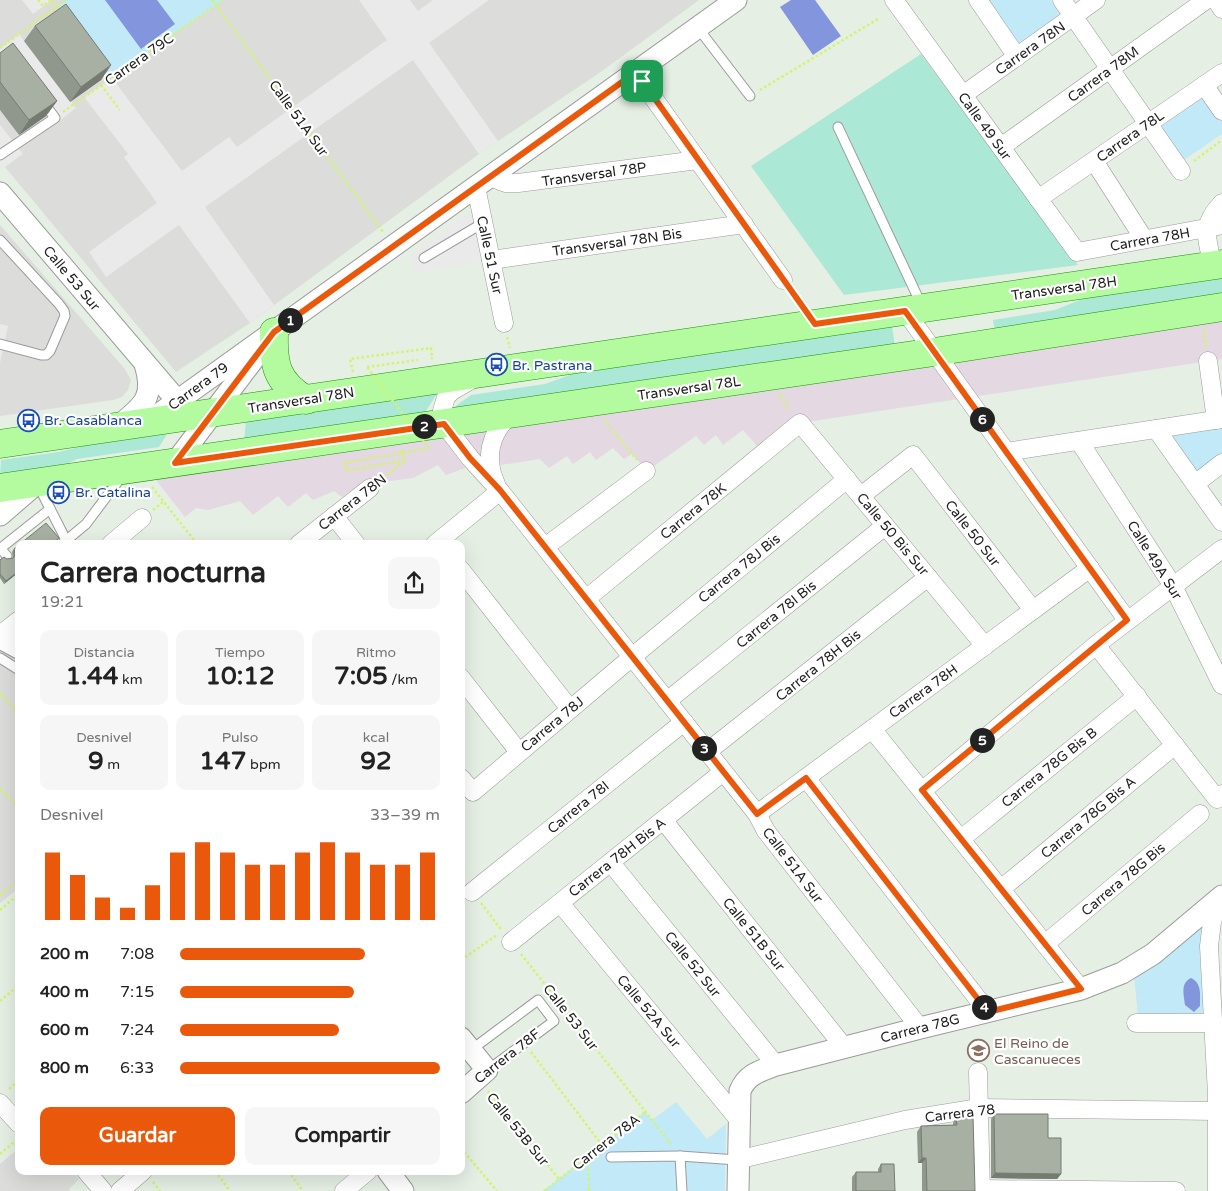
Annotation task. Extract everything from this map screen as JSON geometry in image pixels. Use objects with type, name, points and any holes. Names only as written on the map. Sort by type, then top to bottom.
[{"type":"main road","name":"Transversal 78H","points":[[914,310],[1218,265]]},
{"type":"main road","points":[[484,373],[914,310]]},
{"type":"main road","points":[[934,352],[1213,315]]},
{"type":"main road","points":[[274,332],[274,357],[279,374],[293,390],[306,400]]},
{"type":"main road","name":"Transversal 78L","points":[[444,424],[934,352]]},
{"type":"main road","name":"Transversal 78N","points":[[0,444],[146,423],[193,410],[306,400],[484,373]]},
{"type":"main road","points":[[0,488],[444,424]]},
{"type":"street","name":"Carrera 79","points":[[175,463],[193,410],[274,332],[736,0]]},
{"type":"street","name":"Calle 49 Sur","points":[[894,0],[1077,252]]},
{"type":"street","points":[[978,0],[1017,57]]},
{"type":"street","points":[[1062,0],[1181,171]]},
{"type":"street","name":"Carrera 78N","points":[[963,95],[1096,0]]},
{"type":"street","name":"Carrera 78M","points":[[1000,147],[1206,0]]},
{"type":"street","points":[[1216,0],[1222,9]]},
{"type":"street","points":[[636,72],[783,280]]},
{"type":"street","name":"Carrera 78L","points":[[1038,200],[1222,73]]},
{"type":"street","points":[[1204,85],[1222,111]]},
{"type":"street","name":"Transversal 78P","points":[[483,182],[518,183],[698,160]]},
{"type":"street","points":[[1094,161],[1144,240]]},
{"type":"street","name":"Calle 51 Sur","points":[[483,182],[483,223],[504,323]]},
{"type":"street","name":"Calle 53 Sur","points":[[0,192],[145,363],[193,410]]},
{"type":"street","points":[[1218,265],[1213,213],[1222,203]]},
{"type":"street","name":"Transversal 78N Bis","points":[[491,260],[744,224]]},
{"type":"street","name":"Carrera 78H","points":[[1077,252],[1214,227]]},
{"type":"street","points":[[914,310],[934,352],[1127,620]]},
{"type":"street","name":"Carrera 79","points":[[193,410],[274,332]]},
{"type":"street","points":[[1006,452],[1219,419],[1208,361]]},
{"type":"street","name":"Calle 53 Sur","points":[[116,428],[134,414],[146,399],[150,386],[145,363]]},
{"type":"street","points":[[444,424],[442,411],[446,397],[460,386],[484,373]]},
{"type":"street","name":"Calle 51A Sur","points":[[500,490],[492,473],[489,454],[494,435],[504,420],[511,414]]},
{"type":"street","name":"Calle 50 Bis Sur","points":[[800,423],[985,646]]},
{"type":"street","name":"Carrera 78K","points":[[586,599],[800,423]]},
{"type":"street","name":"Calle 51A Sur","points":[[444,424],[470,458],[500,490],[724,772],[757,814],[766,831],[920,1028]]},
{"type":"street","points":[[1156,429],[1222,522]]},
{"type":"street","name":"Calle 49A Sur","points":[[1079,441],[1173,586],[1222,685]]},
{"type":"street","name":"Calle 50 Sur","points":[[861,496],[912,455],[1033,610]]},
{"type":"street","points":[[1195,484],[1222,464]]},
{"type":"street","points":[[545,547],[646,471]]},
{"type":"street","name":"Carrera 78J Bis","points":[[632,657],[847,480]]},
{"type":"street","points":[[0,514],[37,483]]},
{"type":"street","name":"Carrera 78N","points":[[304,540],[370,488]]},
{"type":"street","points":[[442,540],[500,490]]},
{"type":"street","points":[[334,516],[353,540]]},
{"type":"street","points":[[116,540],[142,518]]},
{"type":"street","name":"Carrera 78I Bis","points":[[667,701],[886,526]]},
{"type":"street","points":[[922,790],[1127,620],[1222,549]]},
{"type":"street","name":"Carrera 78H","points":[[757,814],[1090,568]]},
{"type":"street","points":[[465,575],[570,709]]},
{"type":"street","name":"Carrera 78H Bis","points":[[708,752],[928,577]]},
{"type":"street","points":[[15,624],[0,637],[15,646]]},
{"type":"street","points":[[1096,645],[1175,745],[1219,796]]},
{"type":"street","name":"Carrera 78J","points":[[465,783],[473,792],[632,657]]},
{"type":"street","points":[[465,683],[519,752]]},
{"type":"street","name":"Carrera 78G Bis B","points":[[961,838],[1137,696]]},
{"type":"street","name":"Carrera 78I","points":[[472,892],[684,722]]},
{"type":"street","points":[[872,729],[1081,989]]},
{"type":"street","name":"Carrera 78G Bis A","points":[[1001,889],[1175,745]]},
{"type":"street","name":"Carrera 78H Bis A","points":[[507,936],[560,903],[724,772]]},
{"type":"street","points":[[806,778],[988,1012]]},
{"type":"street","name":"Carrera 78G Bis","points":[[1045,944],[1200,814]]},
{"type":"street","name":"Calle 51B Sur","points":[[664,821],[844,1047]]},
{"type":"street","name":"Calle 52 Sur","points":[[611,863],[776,1065]]},
{"type":"street","points":[[1217,1191],[1219,1099],[1209,934],[1221,897]]},
{"type":"street","name":"Carrera 78G","points":[[739,1120],[740,1091],[744,1082],[755,1072],[844,1047],[1081,989],[1122,973],[1153,954],[1221,897]]},
{"type":"street","name":"Calle 52A Sur","points":[[560,903],[739,1120]]},
{"type":"street","points":[[1136,1023],[1214,1023]]},
{"type":"street","points":[[466,1044],[483,1074]]},
{"type":"street","points":[[978,1072],[981,1190],[1176,1191]]},
{"type":"street","name":"Carrera 78F","points":[[465,1089],[483,1074]]},
{"type":"street","name":"Carrera 78","points":[[738,1160],[905,1120],[979,1108],[1219,1099]]},
{"type":"street","points":[[0,1103],[15,1120]]},
{"type":"street","points":[[738,1191],[739,1120]]},
{"type":"street","points":[[89,1175],[103,1191]]},
{"type":"street","points":[[120,1191],[138,1175]]},
{"type":"street","points":[[344,1191],[363,1175]]},
{"type":"street","points":[[391,1175],[403,1191]]},
{"type":"lane","points":[[698,28],[750,96]]},
{"type":"lane","points":[[0,155],[55,118],[38,95]]},
{"type":"lane","points":[[838,127],[914,310]]},
{"type":"lane","points":[[424,258],[483,223]]},
{"type":"lane","points":[[0,240],[59,304],[65,316],[50,351],[46,355],[0,344]]},
{"type":"lane","points":[[66,540],[86,524],[132,469]]},
{"type":"lane","points":[[37,483],[63,540]]},
{"type":"lane","points":[[15,540],[50,509]]},
{"type":"lane","points":[[3,551],[15,540]]},
{"type":"lane","points":[[0,658],[15,667]]},
{"type":"lane","name":"Carrera 78F","points":[[466,1044],[538,1000],[554,1021],[483,1074]]},
{"type":"lane","points":[[611,1157],[680,1156],[738,1160]]},
{"type":"lane","points":[[680,1156],[682,1191]]},
{"type":"path","points":[[38,0],[43,6],[51,0],[62,15]]},
{"type":"path","points":[[0,48],[66,0]]},
{"type":"path","name":"Calle 51A Sur","points":[[212,0],[385,235]]},
{"type":"path","name":"Carrera 79C","points":[[55,118],[223,0]]},
{"type":"path","points":[[750,96],[878,19]]},
{"type":"path","points":[[101,85],[120,110]]},
{"type":"path","points":[[1181,171],[1222,140]]},
{"type":"path","points":[[783,280],[815,324]]},
{"type":"path","points":[[1208,361],[1213,315]]},
{"type":"path","points":[[504,323],[510,349]]},
{"type":"path","name":"Carrera 78N","points":[[350,359],[431,348],[432,358],[367,367],[429,448],[344,463],[346,471],[405,460],[370,488]]},
{"type":"path","points":[[774,389],[800,423]]},
{"type":"path","points":[[599,414],[646,471]]},
{"type":"path","points":[[132,469],[194,540]]},
{"type":"path","points":[[0,693],[15,710]]},
{"type":"path","points":[[0,788],[15,805]]},
{"type":"path","points":[[0,895],[15,882]]},
{"type":"path","name":"Calle 53 Sur","points":[[472,892],[680,1156]]},
{"type":"path","points":[[0,910],[15,897]]},
{"type":"path","points":[[465,958],[507,936]]},
{"type":"path","points":[[0,1001],[15,988]]},
{"type":"path","points":[[524,1043],[602,1145]]},
{"type":"path","name":"Calle 53B Sur","points":[[483,1074],[558,1180]]},
{"type":"path","name":"Carrera 78A","points":[[544,1191],[645,1112]]},
{"type":"path","points":[[0,1154],[15,1141]]},
{"type":"path","points":[[465,1153],[497,1191]]},
{"type":"path","points":[[588,1157],[589,1191]]},
{"type":"path","points":[[218,1175],[230,1191]]},
{"type":"path","points":[[291,1175],[303,1191]]},
{"type":"shaded area","points":[[0,0],[66,0],[112,78],[223,0],[699,0],[602,71],[479,154],[250,323],[176,372],[5,167],[22,154],[0,125]]},
{"type":"shaded area","points":[[22,0],[52,0],[33,14]]},
{"type":"shaded area","points":[[66,0],[223,0],[112,78],[114,81],[58,6]]},
{"type":"shaded area","points":[[105,0],[157,0],[175,24],[141,49]]},
{"type":"shaded area","points":[[359,0],[410,0],[418,11],[433,0],[489,0],[429,43],[498,141],[479,154],[413,60],[205,207],[274,305],[250,323],[179,225],[106,277],[89,252],[157,203],[124,157],[128,154],[84,97],[112,78],[182,171],[229,137],[237,147],[387,40]]},
{"type":"shaded area","points":[[791,0],[815,0],[841,36],[813,55],[780,7]]},
{"type":"shaded area","points":[[984,0],[1051,0],[1064,19],[1019,50]]},
{"type":"shaded area","points":[[19,34],[76,108],[54,125],[0,54],[0,48]]},
{"type":"shaded area","points":[[1203,94],[1222,121],[1222,134],[1184,160],[1159,124]]},
{"type":"shaded area","points":[[0,125],[23,154],[0,170]]},
{"type":"shaded area","points":[[476,209],[485,261],[416,273],[410,255]]},
{"type":"shaded area","points":[[0,225],[124,368],[131,380],[128,390],[122,397],[113,400],[0,416]]},
{"type":"shaded area","points":[[1222,313],[1222,359],[791,423],[757,446],[743,430],[723,445],[716,435],[704,445],[696,436],[647,471],[632,454],[624,459],[613,448],[596,460],[590,452],[573,464],[567,456],[549,468],[540,459],[501,465],[496,451],[506,425]]},
{"type":"shaded area","points":[[0,324],[8,326],[0,363]]},
{"type":"shaded area","points":[[487,424],[482,463],[456,428]]},
{"type":"shaded area","points":[[1222,424],[1222,455],[1196,474],[1167,434]]},
{"type":"shaded area","points":[[440,433],[465,468],[446,475],[438,465],[413,478],[359,485],[342,497],[334,491],[313,500],[306,493],[288,507],[278,496],[253,515],[240,501],[208,510],[196,508],[185,517],[152,475]]},
{"type":"shaded area","points":[[0,648],[15,656],[15,891],[0,903]]},
{"type":"shaded area","points":[[1205,920],[1201,955],[1205,1013],[1138,1015],[1134,976]]},
{"type":"shaded area","points":[[1191,978],[1199,986],[1200,994],[1200,1006],[1194,1012],[1185,1005],[1184,986]]},
{"type":"shaded area","points":[[676,1102],[707,1139],[726,1124],[725,1191],[543,1191],[645,1112],[652,1120]]},
{"type":"shaded area","points":[[15,1151],[15,1175],[76,1175],[79,1179],[69,1189],[70,1191],[0,1191],[0,1164]]},
{"type":"green space","points":[[921,54],[1078,265],[844,295],[751,166]]},
{"type":"green space","points":[[1222,275],[1222,299],[995,334],[993,320],[1055,310],[1090,296]]},
{"type":"green space","points":[[892,326],[895,347],[453,408],[471,395],[545,384],[595,366]]},
{"type":"green space","points":[[440,389],[424,414],[244,442],[246,421]]},
{"type":"green space","points":[[167,434],[159,447],[77,459],[58,468],[0,477],[1,460]]},
{"type":"building","points":[[66,4],[111,65],[81,87],[35,26]]},
{"type":"building","points":[[13,43],[57,101],[29,120],[0,82],[0,53]]},
{"type":"building","points":[[46,523],[59,538],[57,540],[25,540]]},
{"type":"building","points":[[15,555],[15,574],[6,581],[0,574],[0,560],[4,557],[7,559],[13,558]]},
{"type":"building","points":[[994,1114],[1048,1114],[1048,1138],[1061,1138],[1061,1174],[995,1173]]},
{"type":"building","points":[[973,1115],[975,1191],[927,1191],[926,1158],[922,1158],[921,1126],[957,1125],[956,1117]]},
{"type":"building","points":[[881,1164],[894,1164],[895,1191],[856,1191],[856,1172],[881,1172]]},
{"type":"place","name":"Br. Pastrana","points":[[496,365]]},
{"type":"place","name":"Br. Casablanca","points":[[28,420]]},
{"type":"place","name":"Br. Catalina","points":[[59,492]]},
{"type":"place","name":"El Reino de Cascanueces","points":[[978,1051]]},
{"type":"route","points":[[636,72],[642,81],[815,324],[905,311],[1127,620],[922,790],[1081,989],[988,1012],[806,778],[757,814],[500,490],[470,458],[444,424],[175,463],[274,332],[636,72]]}]
